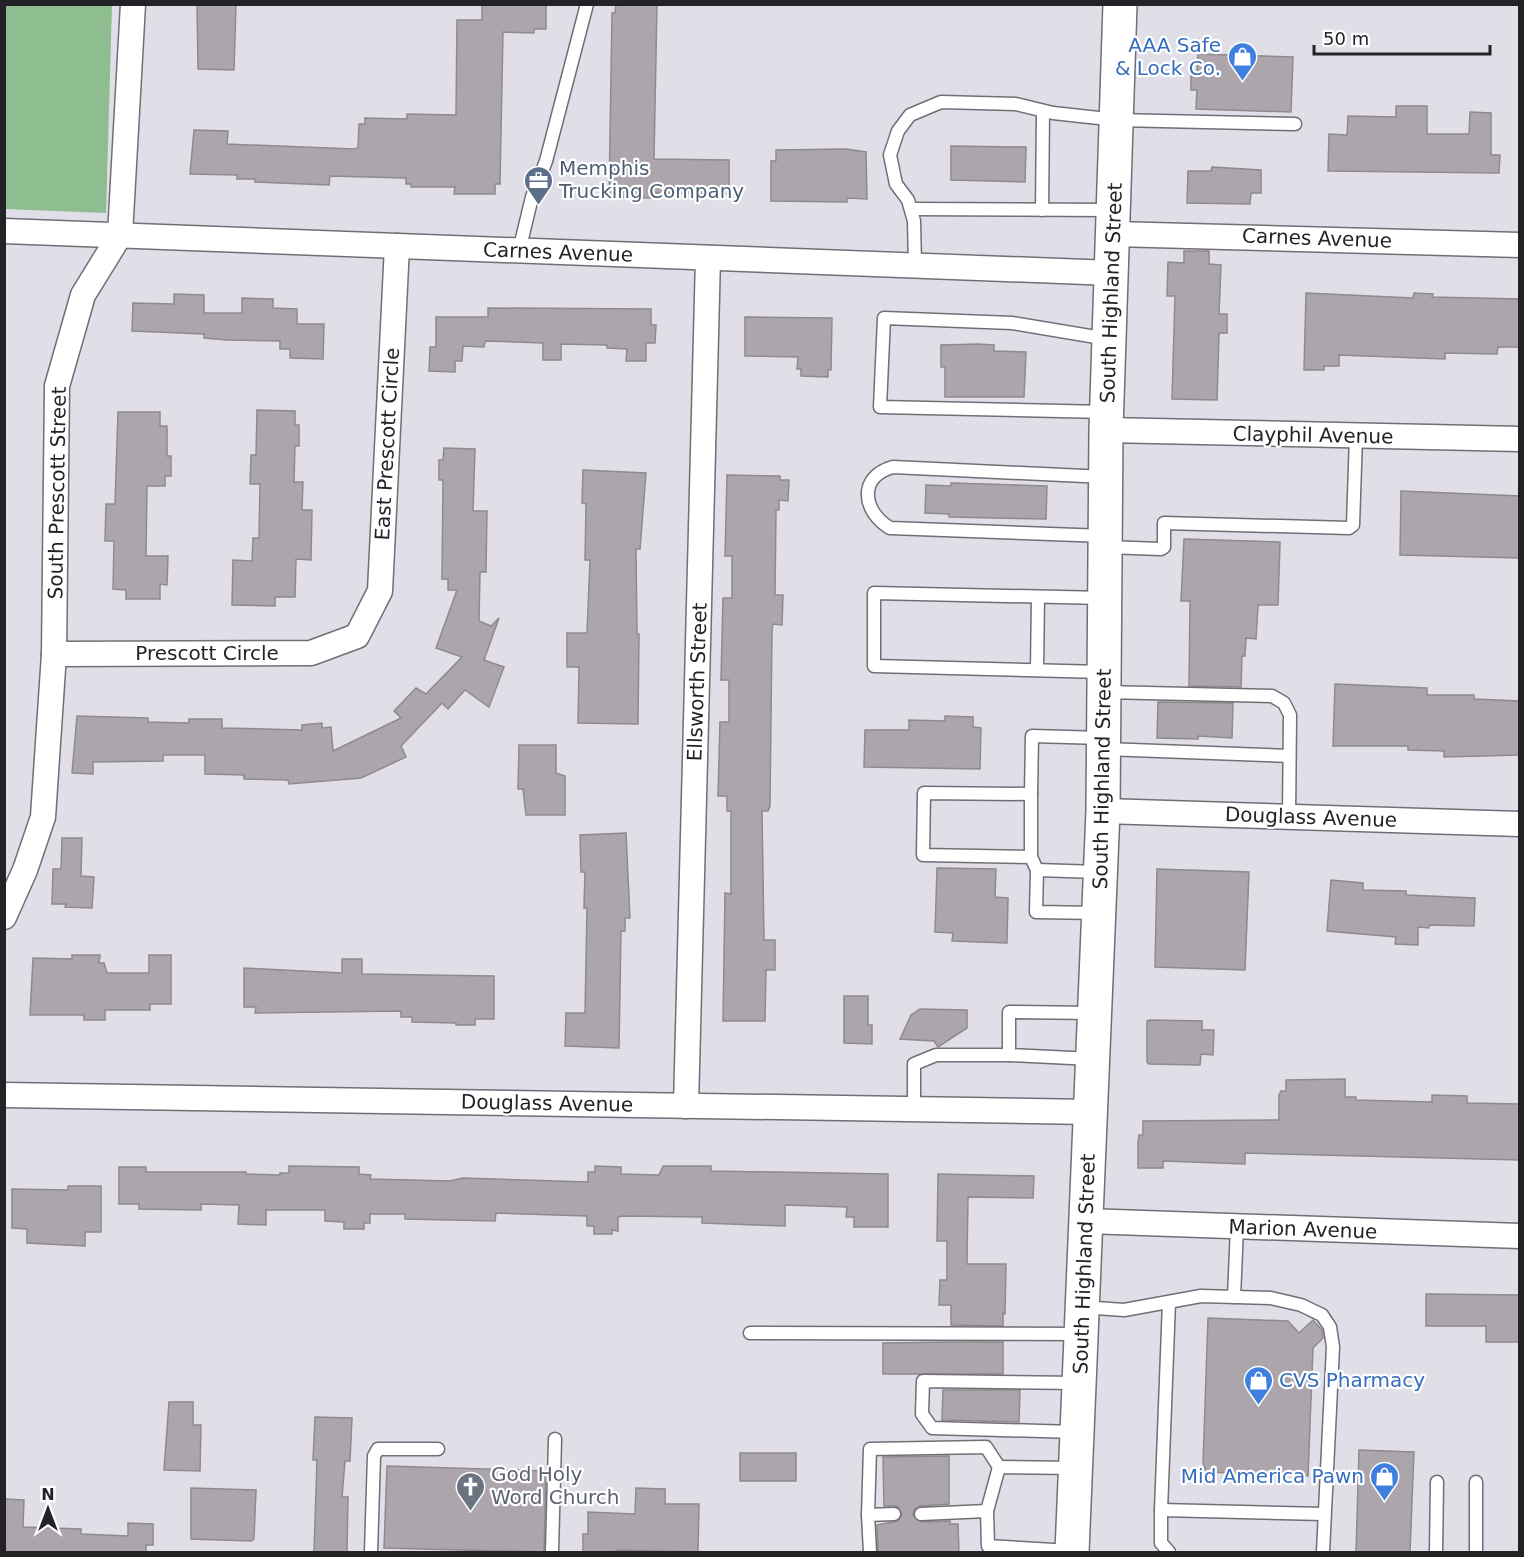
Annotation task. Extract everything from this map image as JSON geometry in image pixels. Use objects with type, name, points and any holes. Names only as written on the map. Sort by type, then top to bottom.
[{"type":"main road","name":"South Highland Street","points":[[1072,1552],[1103,811],[1106,421],[1115,222],[1120,4]]},
{"type":"street","name":"South Prescott Street","points":[[4,917],[25,870],[43,817],[54,654],[57,386],[83,295],[120,235],[133,4]]},
{"type":"street","name":"Carnes Avenue","points":[[1115,222],[1520,245]]},
{"type":"street","name":"Carnes Avenue","points":[[4,231],[1112,273]]},
{"type":"street","name":"East Prescott Circle","points":[[357,636],[380,591],[397,246]]},
{"type":"street","name":"Ellsworth Street","points":[[686,1106],[708,258]]},
{"type":"street","name":"Clayphil Avenue","points":[[1106,421],[1356,435],[1520,440]]},
{"type":"street","name":"Prescott Circle","points":[[54,654],[311,653],[357,636]]},
{"type":"street","name":"Douglass Avenue","points":[[1103,811],[1520,824]]},
{"type":"street","name":"Douglass Avenue","points":[[4,1095],[1090,1112]]},
{"type":"street","name":"Marion Avenue","points":[[1086,1221],[1520,1236]]},
{"type":"lane","points":[[519,251],[532,197],[546,160],[587,4]]},
{"type":"lane","points":[[915,266],[914,221],[908,200],[896,184],[890,155],[898,131],[910,115],[941,102],[1016,104],[1043,111],[1117,120],[1295,124]]},
{"type":"lane","points":[[1042,210],[1043,111]]},
{"type":"lane","points":[[911,209],[1042,210],[1115,222]]},
{"type":"lane","points":[[1106,421],[880,407],[884,318],[1012,323],[1110,340]]},
{"type":"lane","points":[[1106,477],[893,468],[880,471],[872,480],[868,492],[870,507],[878,520],[890,528],[1105,541],[1161,549],[1164,547],[1164,523],[1349,528],[1353,525],[1356,435]]},
{"type":"lane","points":[[1105,598],[874,593],[874,666],[1037,670],[1105,682],[1272,696],[1284,703],[1290,715],[1289,817]]},
{"type":"lane","points":[[1037,670],[1038,597]]},
{"type":"lane","points":[[1098,913],[1036,912],[1036,870],[1031,857],[1032,736],[1289,756]]},
{"type":"lane","points":[[1031,794],[924,793],[923,855],[1031,857]]},
{"type":"lane","points":[[1036,870],[1100,872]]},
{"type":"lane","points":[[1009,1055],[1009,1012],[1094,1013]]},
{"type":"lane","points":[[914,1110],[914,1064],[936,1054],[1092,1059]]},
{"type":"lane","points":[[1234,1297],[1237,1227]]},
{"type":"lane","points":[[750,1334],[1082,1321],[1124,1310],[1201,1296],[1270,1298],[1301,1305],[1322,1315],[1330,1327],[1333,1347],[1323,1552]]},
{"type":"lane","points":[[1169,1302],[1161,1510],[1161,1542],[1169,1552]]},
{"type":"lane","points":[[1077,1432],[932,1428],[922,1414],[923,1381],[1079,1383]]},
{"type":"lane","points":[[552,1552],[555,1439]]},
{"type":"lane","points":[[870,1552],[868,1515],[870,1449],[986,1447],[999,1467],[987,1511],[986,1549],[1072,1552]]},
{"type":"lane","points":[[371,1552],[374,1456],[378,1449],[438,1449]]},
{"type":"lane","points":[[999,1467],[1076,1468]]},
{"type":"lane","points":[[1436,1552],[1437,1482]]},
{"type":"lane","points":[[1476,1482],[1476,1552]]},
{"type":"lane","points":[[1161,1510],[1324,1514]]},
{"type":"lane","points":[[921,1514],[936,1519],[987,1511]]},
{"type":"lane","points":[[868,1515],[892,1518]]},
{"type":"green space","points":[[5,4],[112,5],[106,213],[5,209]]},
{"type":"building","points":[[197,4],[236,4],[234,70],[198,69]]},
{"type":"building","points":[[482,4],[546,4],[546,29],[534,29],[534,33],[503,32],[500,184],[495,184],[495,194],[454,194],[455,187],[411,187],[411,184],[406,184],[406,178],[330,176],[329,185],[255,182],[255,179],[237,179],[237,175],[190,174],[194,130],[228,131],[227,144],[354,149],[358,148],[359,124],[365,124],[365,118],[407,119],[407,114],[456,115],[457,20],[482,20]]},
{"type":"building","points":[[616,4],[657,4],[654,159],[729,160],[729,194],[654,193],[654,198],[609,197],[612,13],[615,13]]},
{"type":"building","name":"AAA Safe & Lock Co.","points":[[1198,54],[1293,57],[1291,112],[1196,109],[1197,90],[1191,90],[1191,72],[1197,72]]},
{"type":"building","points":[[1396,106],[1427,106],[1427,134],[1469,134],[1470,112],[1491,113],[1491,155],[1500,155],[1499,173],[1328,171],[1329,134],[1347,135],[1348,116],[1396,117]]},
{"type":"building","points":[[951,146],[1026,147],[1025,182],[951,180]]},
{"type":"building","points":[[846,149],[866,152],[867,199],[847,198],[847,202],[771,201],[771,161],[776,161],[776,150]]},
{"type":"building","points":[[1212,167],[1261,170],[1261,193],[1251,193],[1250,204],[1187,203],[1188,171],[1211,171]]},
{"type":"building","points":[[1184,251],[1209,251],[1209,264],[1221,265],[1219,314],[1227,314],[1227,333],[1219,333],[1217,400],[1172,399],[1175,296],[1167,296],[1168,262],[1184,263]]},
{"type":"building","points":[[1306,293],[1413,298],[1414,293],[1433,294],[1432,297],[1520,299],[1520,347],[1498,347],[1497,354],[1445,353],[1445,359],[1339,355],[1339,366],[1324,366],[1324,370],[1304,370]]},
{"type":"building","points":[[174,294],[204,295],[204,313],[242,313],[242,298],[273,299],[273,308],[297,309],[297,324],[324,324],[323,359],[290,358],[290,349],[280,349],[280,341],[227,340],[204,338],[204,334],[132,331],[133,303],[174,304]]},
{"type":"building","points":[[488,308],[651,309],[651,325],[656,325],[655,343],[646,343],[646,361],[626,361],[627,349],[607,348],[607,345],[561,344],[561,360],[543,360],[543,343],[485,341],[484,347],[463,346],[462,361],[455,361],[455,372],[429,371],[430,347],[436,347],[436,317],[488,317]]},
{"type":"building","points":[[745,317],[832,318],[831,370],[828,370],[828,377],[801,376],[801,369],[797,369],[798,357],[745,356]]},
{"type":"building","points":[[941,345],[994,345],[994,351],[1026,352],[1024,397],[945,397],[945,367],[941,367]]},
{"type":"building","points":[[257,410],[295,411],[295,425],[299,425],[299,446],[295,446],[294,482],[303,482],[302,510],[312,510],[311,560],[296,559],[295,597],[275,597],[275,606],[232,605],[233,560],[252,561],[253,538],[259,538],[260,484],[250,484],[251,455],[256,455]]},
{"type":"building","points":[[118,412],[160,412],[160,426],[167,426],[167,456],[171,456],[171,476],[165,476],[165,486],[147,486],[146,556],[168,556],[167,585],[160,584],[160,599],[126,599],[126,590],[113,589],[114,541],[105,541],[106,504],[115,504]]},
{"type":"building","points":[[444,448],[475,449],[473,511],[487,511],[486,572],[480,572],[479,621],[491,626],[499,618],[484,660],[504,667],[489,707],[465,690],[448,709],[442,703],[401,746],[406,757],[361,778],[289,784],[288,780],[244,779],[244,775],[205,774],[205,755],[163,755],[163,761],[93,762],[93,774],[72,773],[77,716],[148,718],[148,722],[189,723],[189,719],[222,719],[222,728],[302,730],[302,725],[322,723],[322,728],[331,727],[333,751],[401,718],[394,711],[416,688],[426,694],[462,657],[436,648],[457,590],[448,590],[448,579],[442,579],[443,480],[439,480],[439,460],[443,460]]},
{"type":"building","points":[[583,470],[646,473],[640,549],[636,549],[637,634],[639,634],[638,724],[578,723],[579,667],[567,667],[567,633],[587,633],[590,560],[585,560],[586,504],[582,503]]},
{"type":"building","points":[[727,475],[780,476],[780,480],[789,480],[788,501],[779,500],[779,510],[776,510],[775,595],[783,595],[782,625],[773,624],[772,631],[770,806],[768,811],[762,811],[764,940],[775,940],[775,970],[766,970],[765,1021],[723,1021],[725,893],[731,894],[731,811],[727,811],[727,796],[718,796],[720,722],[729,722],[729,680],[721,680],[723,598],[732,598],[732,556],[725,556]]},
{"type":"building","points":[[951,483],[1047,486],[1046,519],[949,517],[949,514],[925,513],[926,485],[951,486]]},
{"type":"building","points":[[1401,491],[1520,496],[1520,558],[1400,555]]},
{"type":"building","points":[[1184,539],[1280,542],[1278,605],[1258,605],[1256,639],[1246,638],[1245,656],[1242,656],[1241,687],[1189,686],[1190,601],[1181,601]]},
{"type":"building","points":[[1335,684],[1427,688],[1427,695],[1474,695],[1474,699],[1520,701],[1520,755],[1444,757],[1444,751],[1408,750],[1408,746],[1333,746]]},
{"type":"building","points":[[1158,702],[1233,703],[1232,738],[1198,736],[1198,739],[1157,738]]},
{"type":"building","points":[[945,716],[973,717],[973,727],[981,728],[980,769],[864,767],[865,730],[909,730],[909,720],[945,721]]},
{"type":"building","points":[[519,745],[556,745],[556,773],[565,776],[565,815],[526,815],[523,789],[518,789]]},
{"type":"building","points":[[626,833],[630,918],[625,918],[625,931],[621,931],[619,1048],[565,1046],[566,1013],[585,1013],[587,908],[584,908],[585,872],[581,872],[580,835]]},
{"type":"building","points":[[62,838],[82,838],[81,876],[94,877],[92,908],[52,904],[53,869],[61,869]]},
{"type":"building","points":[[937,868],[996,869],[995,897],[1008,898],[1007,943],[952,941],[953,933],[935,932]]},
{"type":"building","points":[[1157,869],[1249,872],[1245,970],[1155,967]]},
{"type":"building","points":[[1331,880],[1363,883],[1363,890],[1406,891],[1406,895],[1475,898],[1474,926],[1429,925],[1429,928],[1418,927],[1418,945],[1395,944],[1396,937],[1327,931]]},
{"type":"building","points":[[72,955],[100,955],[99,963],[104,963],[107,973],[149,973],[149,955],[171,955],[171,1004],[150,1004],[150,1010],[105,1010],[105,1020],[84,1020],[84,1015],[30,1015],[33,958],[72,959]]},
{"type":"building","points":[[342,959],[362,959],[362,974],[494,976],[494,1019],[475,1019],[475,1025],[456,1025],[456,1023],[412,1022],[412,1017],[401,1017],[401,1011],[255,1013],[256,1007],[244,1007],[244,968],[342,973]]},
{"type":"building","points":[[844,996],[868,996],[868,1025],[872,1025],[872,1044],[844,1043]]},
{"type":"building","points":[[920,1009],[967,1010],[967,1028],[938,1047],[934,1041],[900,1039],[911,1015]]},
{"type":"building","points":[[1147,1021],[1202,1021],[1202,1030],[1214,1030],[1213,1055],[1201,1054],[1200,1065],[1149,1064],[1147,1062]]},
{"type":"building","points":[[1345,1079],[1345,1097],[1356,1097],[1356,1100],[1432,1102],[1432,1095],[1467,1096],[1467,1103],[1520,1104],[1520,1160],[1245,1153],[1245,1164],[1163,1161],[1163,1168],[1138,1168],[1138,1142],[1139,1135],[1143,1135],[1143,1121],[1279,1120],[1279,1095],[1281,1091],[1286,1091],[1286,1080]]},
{"type":"building","points":[[289,1166],[359,1167],[359,1174],[371,1175],[370,1179],[450,1181],[463,1178],[588,1182],[588,1172],[595,1172],[595,1166],[621,1167],[621,1174],[659,1175],[663,1166],[711,1166],[711,1171],[888,1174],[888,1227],[854,1227],[854,1217],[846,1217],[847,1207],[785,1205],[785,1226],[702,1223],[702,1217],[623,1216],[618,1217],[618,1231],[612,1230],[612,1234],[594,1234],[594,1226],[587,1226],[587,1216],[496,1213],[495,1221],[405,1219],[405,1214],[370,1214],[370,1223],[364,1223],[364,1229],[344,1229],[344,1222],[325,1221],[325,1210],[266,1210],[266,1225],[238,1224],[239,1205],[201,1204],[201,1210],[139,1209],[139,1204],[119,1204],[119,1167],[146,1167],[146,1172],[246,1172],[246,1174],[280,1175],[280,1173],[289,1173]]},
{"type":"building","points":[[938,1174],[1034,1176],[1033,1198],[968,1197],[967,1264],[1006,1264],[1003,1326],[951,1325],[951,1305],[939,1305],[940,1280],[947,1280],[947,1241],[937,1241]]},
{"type":"building","points":[[68,1186],[101,1186],[101,1232],[85,1232],[85,1246],[27,1243],[27,1229],[12,1228],[12,1189],[68,1190]]},
{"type":"building","points":[[1426,1294],[1520,1295],[1519,1342],[1486,1342],[1486,1326],[1426,1326]]},
{"type":"building","name":"CVS Pharmacy","points":[[1208,1318],[1288,1321],[1299,1333],[1313,1320],[1322,1330],[1323,1338],[1313,1348],[1308,1476],[1206,1472],[1203,1463]]},
{"type":"building","points":[[1003,1342],[1003,1374],[883,1374],[883,1343]]},
{"type":"building","points":[[943,1390],[1020,1390],[1019,1422],[942,1420]]},
{"type":"building","points":[[169,1402],[193,1402],[193,1425],[201,1425],[200,1471],[164,1470]]},
{"type":"building","points":[[315,1417],[352,1418],[350,1461],[345,1461],[342,1497],[348,1497],[347,1552],[314,1552],[317,1460],[313,1460]]},
{"type":"building","name":"Mid America Pawn","points":[[1359,1450],[1414,1452],[1410,1552],[1356,1552]]},
{"type":"building","points":[[740,1453],[796,1453],[796,1481],[740,1481]]},
{"type":"building","points":[[949,1456],[949,1504],[920,1506],[914,1510],[913,1515],[921,1522],[950,1521],[950,1524],[958,1524],[959,1552],[878,1552],[877,1525],[898,1521],[902,1514],[897,1506],[884,1506],[883,1457]]},
{"type":"building","points":[[387,1466],[546,1471],[544,1552],[384,1548]]},
{"type":"building","points":[[191,1488],[256,1490],[254,1539],[251,1541],[191,1539]]},
{"type":"building","points":[[636,1488],[665,1489],[665,1504],[699,1504],[698,1552],[616,1550],[616,1552],[583,1552],[583,1534],[588,1534],[588,1512],[635,1514]]},
{"type":"building","points":[[4,1499],[24,1500],[23,1527],[81,1529],[81,1534],[128,1536],[128,1523],[153,1524],[153,1545],[146,1545],[146,1552],[4,1552]]},
{"type":"place","name":"AAA Safe & Lock Co.","points":[[1242,82]]},
{"type":"place","name":"Memphis Trucking Company","points":[[538,206]]},
{"type":"place","name":"CVS Pharmacy","points":[[1258,1406]]},
{"type":"place","name":"Mid America Pawn","points":[[1385,1502]]},
{"type":"place","name":"God Holy Word Church","points":[[470,1512]]}]
